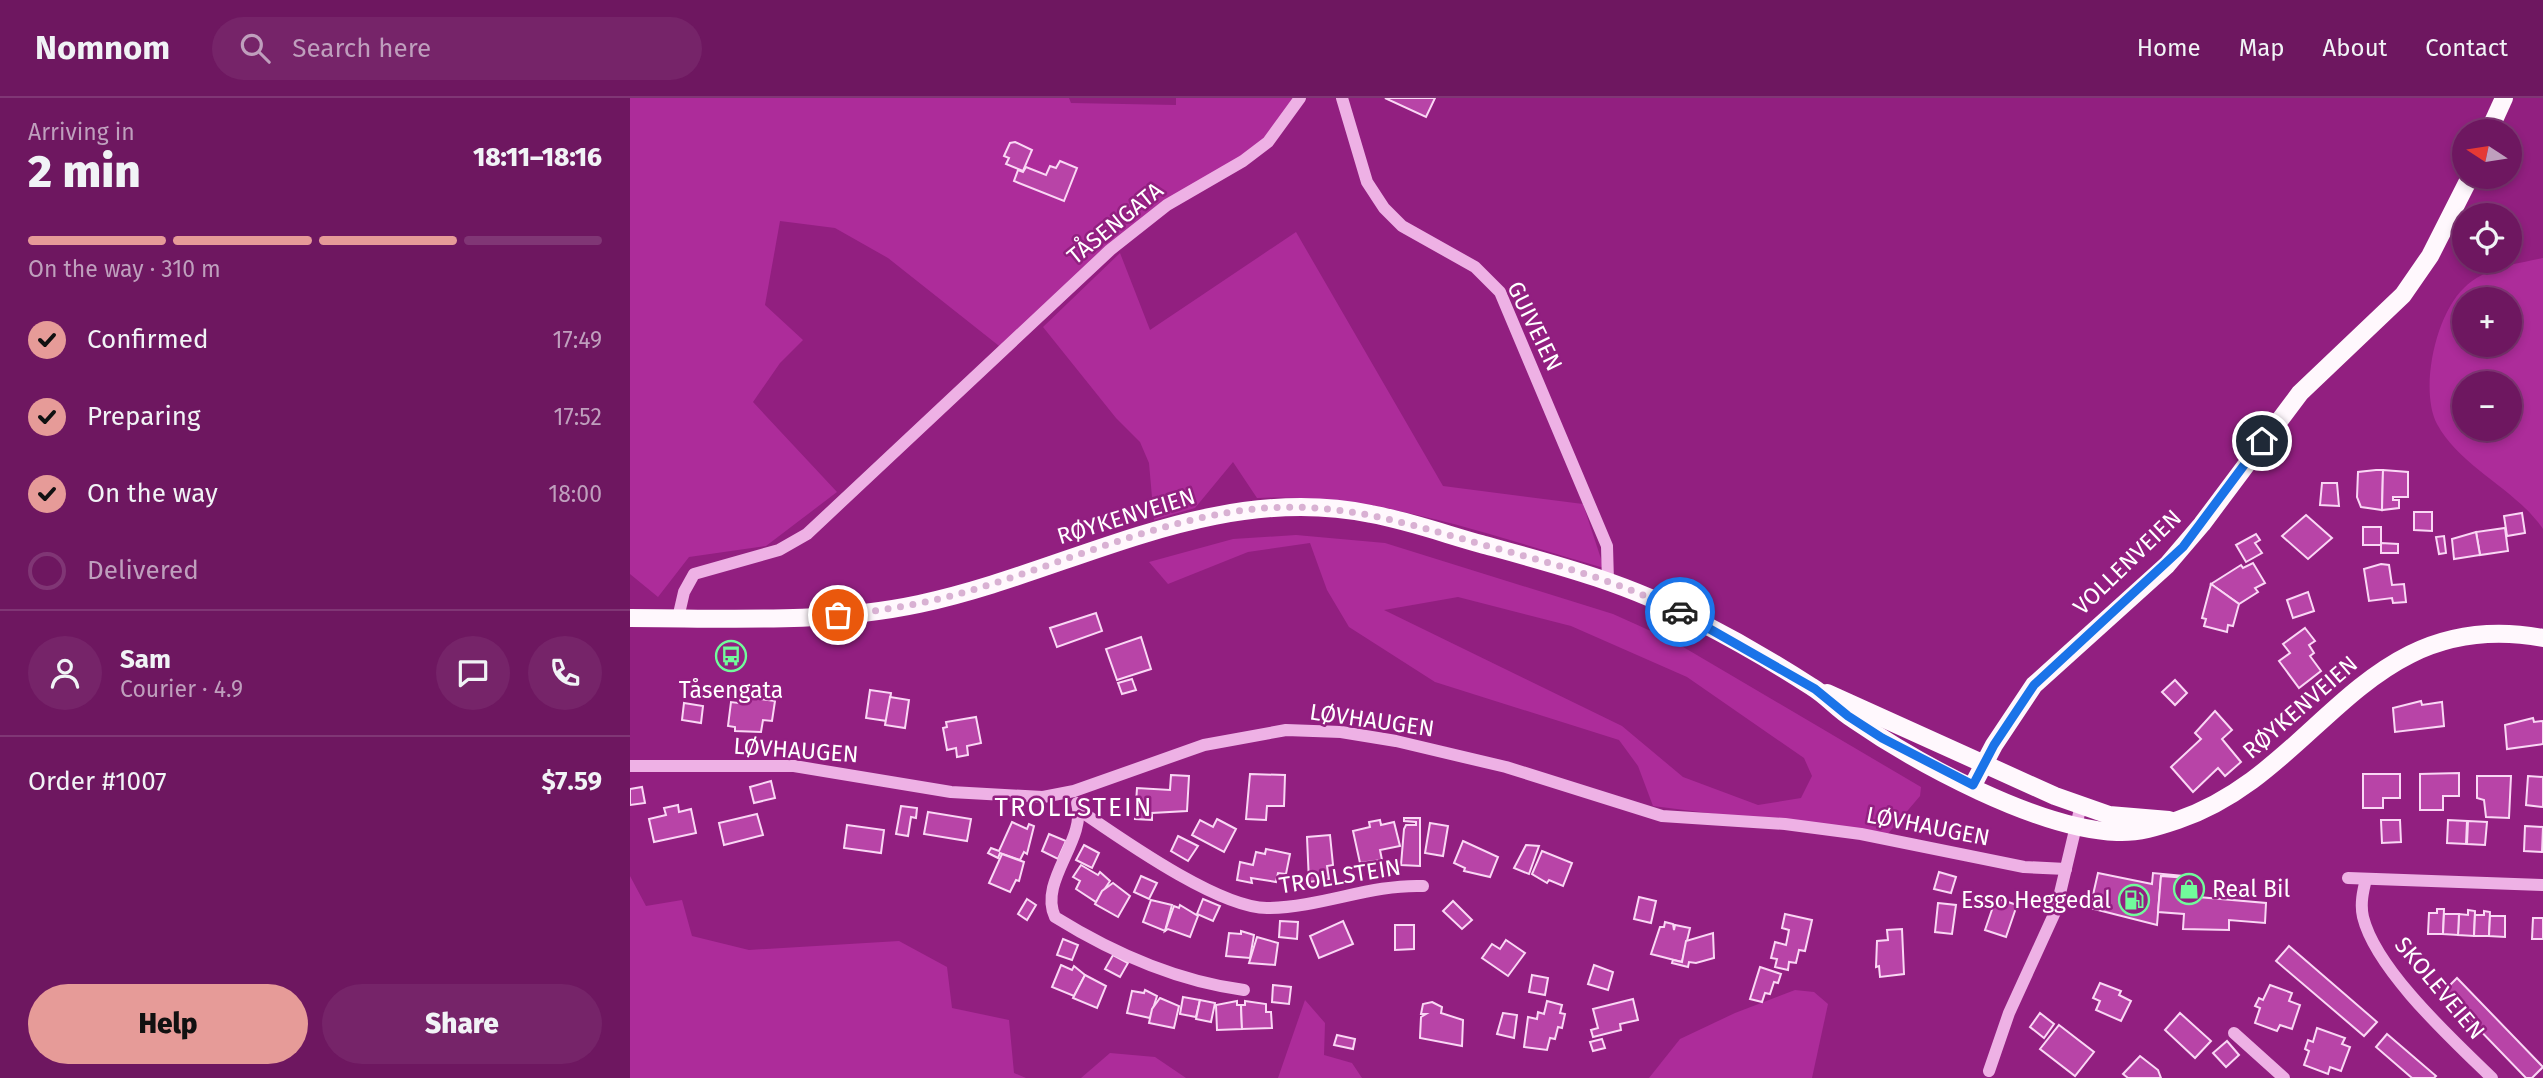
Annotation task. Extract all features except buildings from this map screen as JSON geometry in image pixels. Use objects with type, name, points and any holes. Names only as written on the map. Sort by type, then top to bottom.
[{"type":"main road","points":[[2494,119],[2504,98]]},
{"type":"main road","name":"VOLLENVEIEN","points":[[1973,785],[2034,685],[2175,556],[2300,393],[2403,295],[2430,256],[2464,189]]},
{"type":"main road","name":"RØYKENVEIEN","points":[[630,618],[838,615],[921,604],[1186,521],[1238,511],[1280,508],[1335,509],[1391,518],[1608,582],[1654,599],[1696,620],[1815,689],[1848,716],[1882,738],[1973,785],[2032,812],[2077,825],[2132,832],[2176,821],[2205,810],[2237,792],[2349,693],[2406,655],[2431,644],[2466,636],[2511,634],[2543,638]]},
{"type":"main road","name":"RØYKENVEIEN","points":[[1815,689],[1852,702],[1983,765],[2081,805],[2109,815],[2176,821]]},
{"type":"street","name":"TÅSENGATA","points":[[678,618],[684,592],[695,574],[779,550],[807,534],[1110,250],[1167,205],[1243,161],[1268,142],[1300,98]]},
{"type":"street","name":"GUIVEIEN","points":[[1342,98],[1367,182],[1384,208],[1402,226],[1475,267],[1500,292],[1607,546],[1610,559],[1608,582]]},
{"type":"street","name":"LØVHAUGEN","points":[[630,766],[794,766],[951,792],[1043,797],[1074,791],[1204,745],[1286,730],[1340,732],[1396,741],[1506,767],[1662,816],[1785,824],[1861,834],[2024,867],[2066,869]]},
{"type":"street","points":[[1074,791],[1079,810],[1053,892],[1050,907],[1055,917],[1154,968],[1207,985],[1244,990]]},
{"type":"street","points":[[1989,1071],[2009,1013],[2056,910],[2081,805]]},
{"type":"street","name":"TROLLSTEIN","points":[[1079,810],[1183,877],[1239,902],[1266,908],[1297,906],[1397,885],[1423,886]]},
{"type":"street","points":[[2348,877],[2543,886]]},
{"type":"street","name":"SKOLEVEIEN","points":[[2365,879],[2363,916],[2383,956],[2418,1002],[2492,1078]]},
{"type":"street","points":[[2234,1033],[2284,1078]]},
{"type":"shaded area","points":[[630,98],[1069,98],[1071,103],[1176,105],[1176,98],[1294,98],[1264,145],[1156,216],[1008,353],[888,258],[835,228],[780,221],[765,305],[803,340],[780,363],[753,402],[837,492],[766,546],[689,557],[658,597],[630,574]]},
{"type":"shaded area","points":[[1296,232],[1443,486],[1583,504],[1604,568],[1476,530],[1390,509],[1302,498],[1257,498],[1233,462],[1195,508],[1154,520],[1149,463],[1140,442],[1116,418],[1043,327],[1120,253],[1150,330]]},
{"type":"shaded area","points":[[2543,258],[2543,529],[2518,501],[2474,466],[2447,439],[2437,424],[2430,392],[2433,353],[2438,333],[2452,303],[2452,357],[2522,357],[2522,287],[2465,287],[2486,273],[2522,273],[2522,262]]},
{"type":"shaded area","points":[[1296,535],[1385,543],[1613,614],[1673,641],[1921,787],[1920,796],[1886,836],[1653,806],[1638,766],[1619,740],[1435,682],[1349,627],[1327,590],[1310,543],[1248,552],[1168,584],[1149,562],[1233,539]],"holes":[[[1458,597],[1571,626],[1687,677],[1804,758],[1812,776],[1801,798],[1758,805],[1683,777],[1622,726],[1384,610]]]},
{"type":"shaded area","points":[[630,876],[646,906],[682,900],[692,936],[749,950],[899,941],[947,967],[952,1008],[1009,1020],[1014,1073],[1026,1078],[630,1078]]},
{"type":"shaded area","points":[[1795,990],[1814,992],[1828,1004],[1812,1078],[1649,1078],[1680,1039],[1735,1013]]},
{"type":"shaded area","points":[[1305,1000],[1325,1023],[1324,1055],[1352,1063],[1362,1078],[1278,1078]]},
{"type":"shaded area","points":[[1110,1053],[1155,1057],[1186,1078],[1081,1078]]},
{"type":"way so far","points":[[838,615],[921,604],[959,594],[1205,517],[1257,509],[1311,507],[1365,512],[1391,518],[1635,591],[1680,612]]},
{"type":"place","name":"Tåsengata","points":[[731,656]]},
{"type":"place","name":"Real Bil","points":[[2189,889]]},
{"type":"place","name":"Esso Heggedal","points":[[2134,900]]},
{"type":"district","name":"TROLLSTEIN","points":[[1074,807]]},
{"type":"route","points":[[1680,612],[1815,689],[1848,716],[1882,738],[1973,785],[1994,745],[2034,685],[2183,547],[2262,441]]}]
